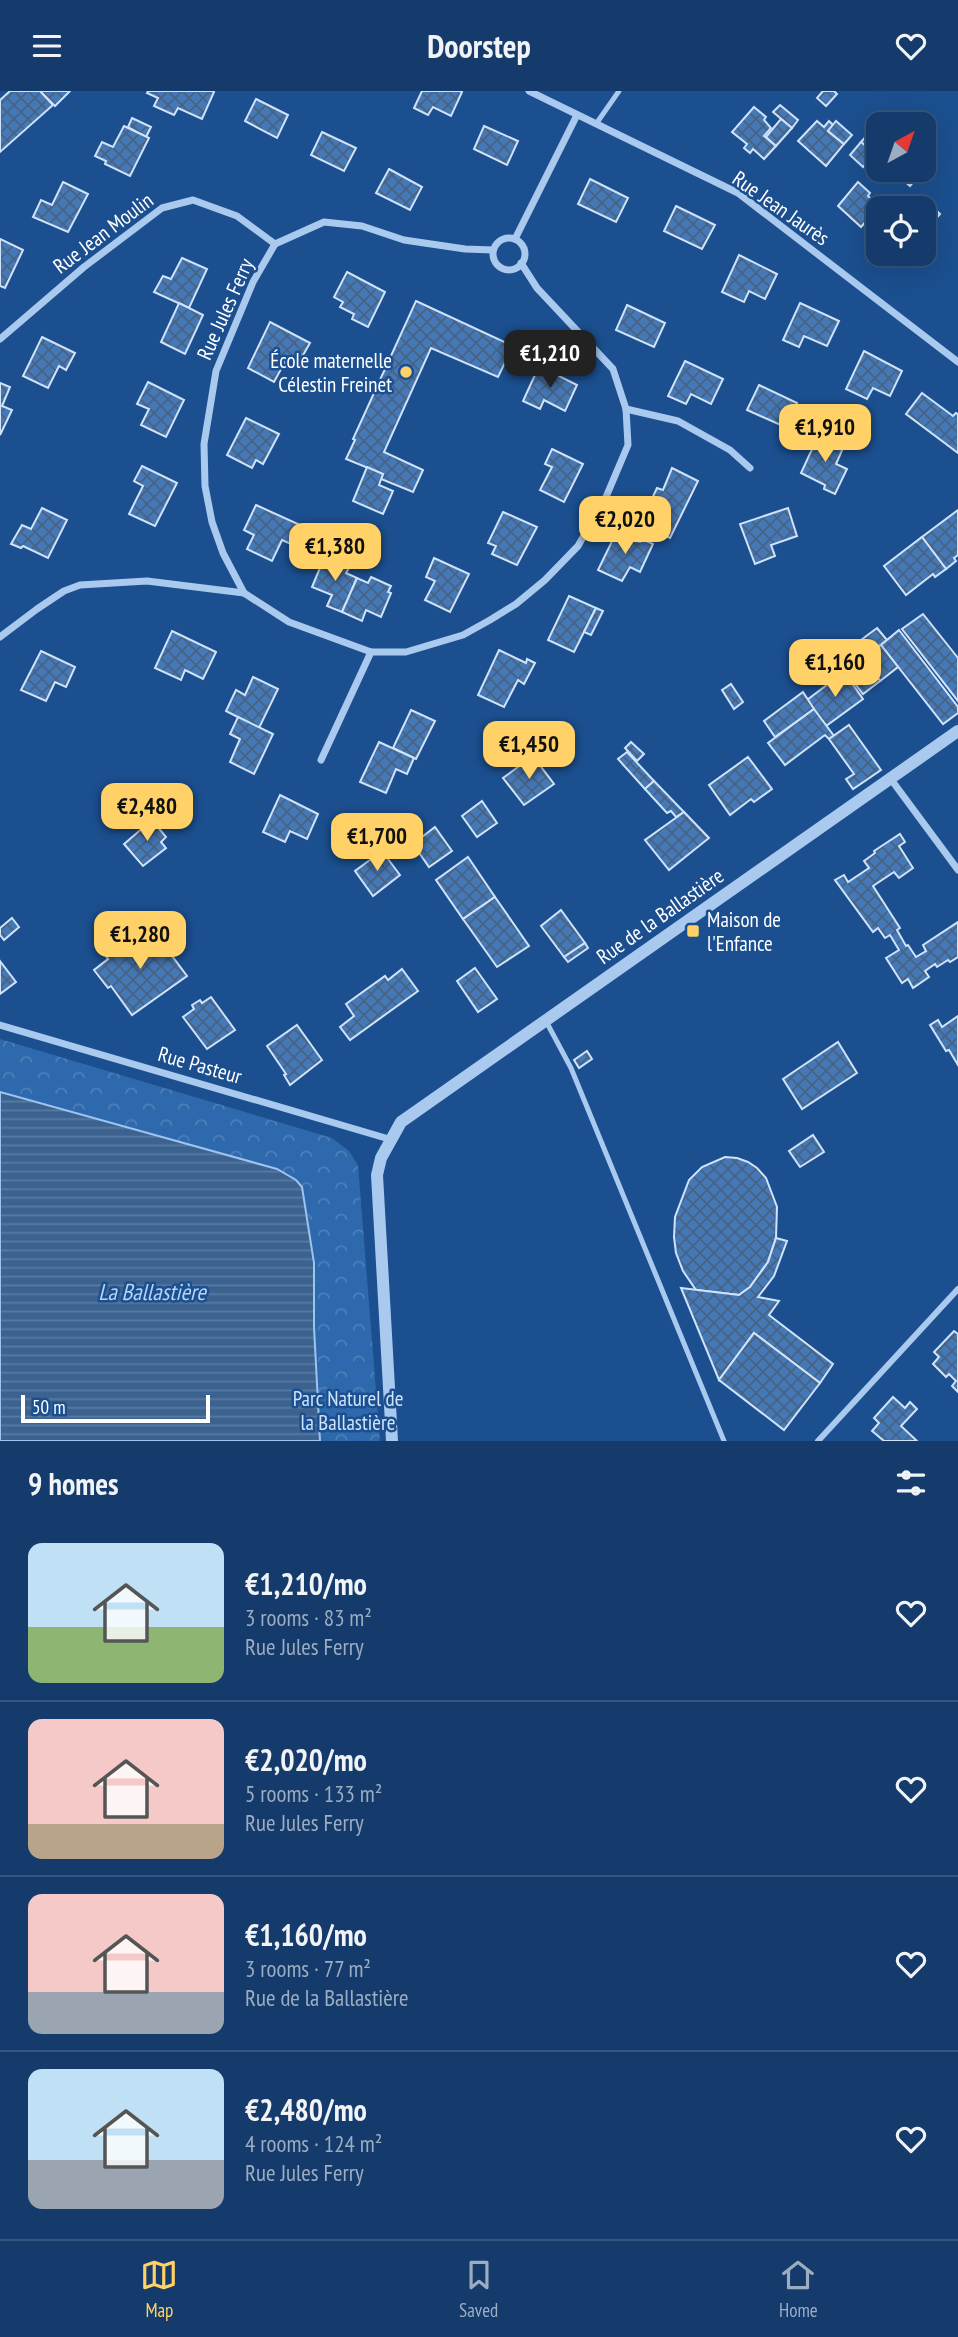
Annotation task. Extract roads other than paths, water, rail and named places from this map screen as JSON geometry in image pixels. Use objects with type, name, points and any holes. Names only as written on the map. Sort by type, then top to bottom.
[{"type":"street","name":"Rue Jean Jaurès","points":[[529,91],[738,193],[958,362]]},
{"type":"street","points":[[515,239],[577,115]]},
{"type":"street","name":"Rue Jean Moulin","points":[[0,339],[84,267],[162,208],[193,200],[237,216],[275,244]]},
{"type":"street","name":"Rue Jules Ferry","points":[[324,222],[362,226],[404,240],[465,249],[493,250],[501,240],[515,239],[524,250],[521,263],[537,288],[613,369],[626,409],[628,445],[606,497],[578,546],[545,580],[516,604],[463,635],[406,652],[371,652],[289,622],[244,593],[223,553],[212,522],[205,486],[204,444],[216,371],[253,282],[275,244],[324,222]]},
{"type":"street","points":[[493,250],[495,261],[502,268],[513,269],[521,263]]},
{"type":"street","points":[[626,409],[678,421],[730,450],[750,468]]},
{"type":"street","points":[[0,638],[37,608],[64,591],[80,585],[147,582],[244,593]]},
{"type":"street","points":[[321,760],[371,652]]},
{"type":"street","name":"Rue de la Ballastière","points":[[389,1139],[401,1122],[958,731]]},
{"type":"street","points":[[890,778],[958,870]]},
{"type":"street","name":"Rue Pasteur","points":[[0,1025],[389,1139]]},
{"type":"street","points":[[389,1139],[377,1175],[392,1441]]},
{"type":"street","points":[[818,1441],[958,1289]]},
{"type":"lane","points":[[596,124],[619,91]]},
{"type":"lane","points":[[545,1020],[571,1068],[723,1441]]},
{"type":"water","name":"La Ballastière","points":[[0,1092],[277,1169],[296,1180],[302,1187],[314,1263],[314,1327],[320,1441],[0,1441]]},
{"type":"place","name":"École maternelle Célestin Freinet","points":[[406,372]]},
{"type":"place","name":"Maison de l'Enfance","points":[[693,931]]},
{"type":"park label","name":"Parc Naturel de la Ballastière","points":[[348,1410]]}]
